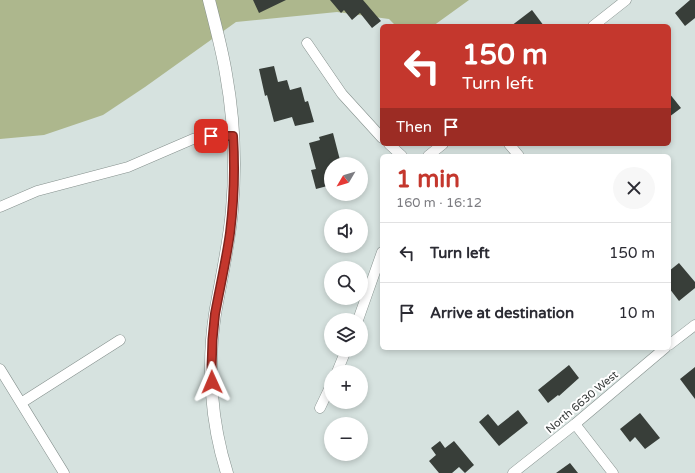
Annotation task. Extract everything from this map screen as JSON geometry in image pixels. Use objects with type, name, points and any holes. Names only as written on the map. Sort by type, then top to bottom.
[{"type":"street","points":[[209,0],[226,72],[233,136],[234,183],[232,216],[227,253],[215,316],[211,361],[212,396],[215,421],[227,473]]},
{"type":"street","points":[[596,24],[626,0]]},
{"type":"street","points":[[307,43],[342,94],[380,136]]},
{"type":"street","points":[[0,207],[21,197],[44,189],[128,167],[193,139],[211,136],[233,136]]},
{"type":"street","points":[[391,146],[400,154]]},
{"type":"street","points":[[430,154],[440,146]]},
{"type":"street","points":[[511,146],[517,154]]},
{"type":"street","points":[[360,313],[380,258]]},
{"type":"street","points":[[671,340],[695,325]]},
{"type":"street","points":[[21,403],[120,340]]},
{"type":"street","name":"North 6630 West","points":[[513,473],[575,424],[663,350]]},
{"type":"street","points":[[0,369],[64,473]]},
{"type":"street","points":[[320,408],[324,400]]},
{"type":"street","points":[[575,424],[613,473]]},
{"type":"green space","points":[[0,0],[469,0],[436,24],[394,24],[389,19],[337,12],[236,22],[103,115],[44,135],[0,139]]},
{"type":"building","points":[[253,0],[286,0],[259,13]]},
{"type":"building","points":[[330,0],[363,0],[381,21],[372,28],[360,13],[352,20],[344,10],[341,13]]},
{"type":"building","points":[[690,0],[695,0],[695,18],[685,26],[675,13]]},
{"type":"building","points":[[532,10],[542,24],[514,24]]},
{"type":"building","points":[[274,66],[278,82],[287,80],[290,90],[301,87],[305,102],[308,101],[314,122],[295,126],[292,117],[274,122],[267,95],[265,96],[259,69]]},
{"type":"building","points":[[671,96],[681,108],[671,116]]},
{"type":"building","points":[[333,133],[339,157],[324,157],[324,187],[316,189],[311,170],[316,169],[309,143],[320,140],[319,137]]},
{"type":"building","points":[[679,263],[695,282],[695,288],[679,301],[671,291],[671,269]]},
{"type":"building","points":[[569,365],[579,378],[559,396],[558,395],[548,403],[538,390]]},
{"type":"building","points":[[695,367],[695,399],[680,379]]},
{"type":"building","points":[[518,410],[528,423],[499,446],[479,422],[488,414],[498,426]]},
{"type":"building","points":[[640,413],[660,438],[645,449],[635,437],[630,442],[620,429]]},
{"type":"building","points":[[440,441],[445,448],[454,441],[474,465],[465,473],[459,467],[452,473],[439,473],[429,461],[436,455],[431,448]]},
{"type":"building","points":[[570,463],[578,473],[556,473]]},
{"type":"route","points":[[211,136],[233,136],[234,157],[234,183],[231,220],[227,253],[212,340],[212,382]]}]
